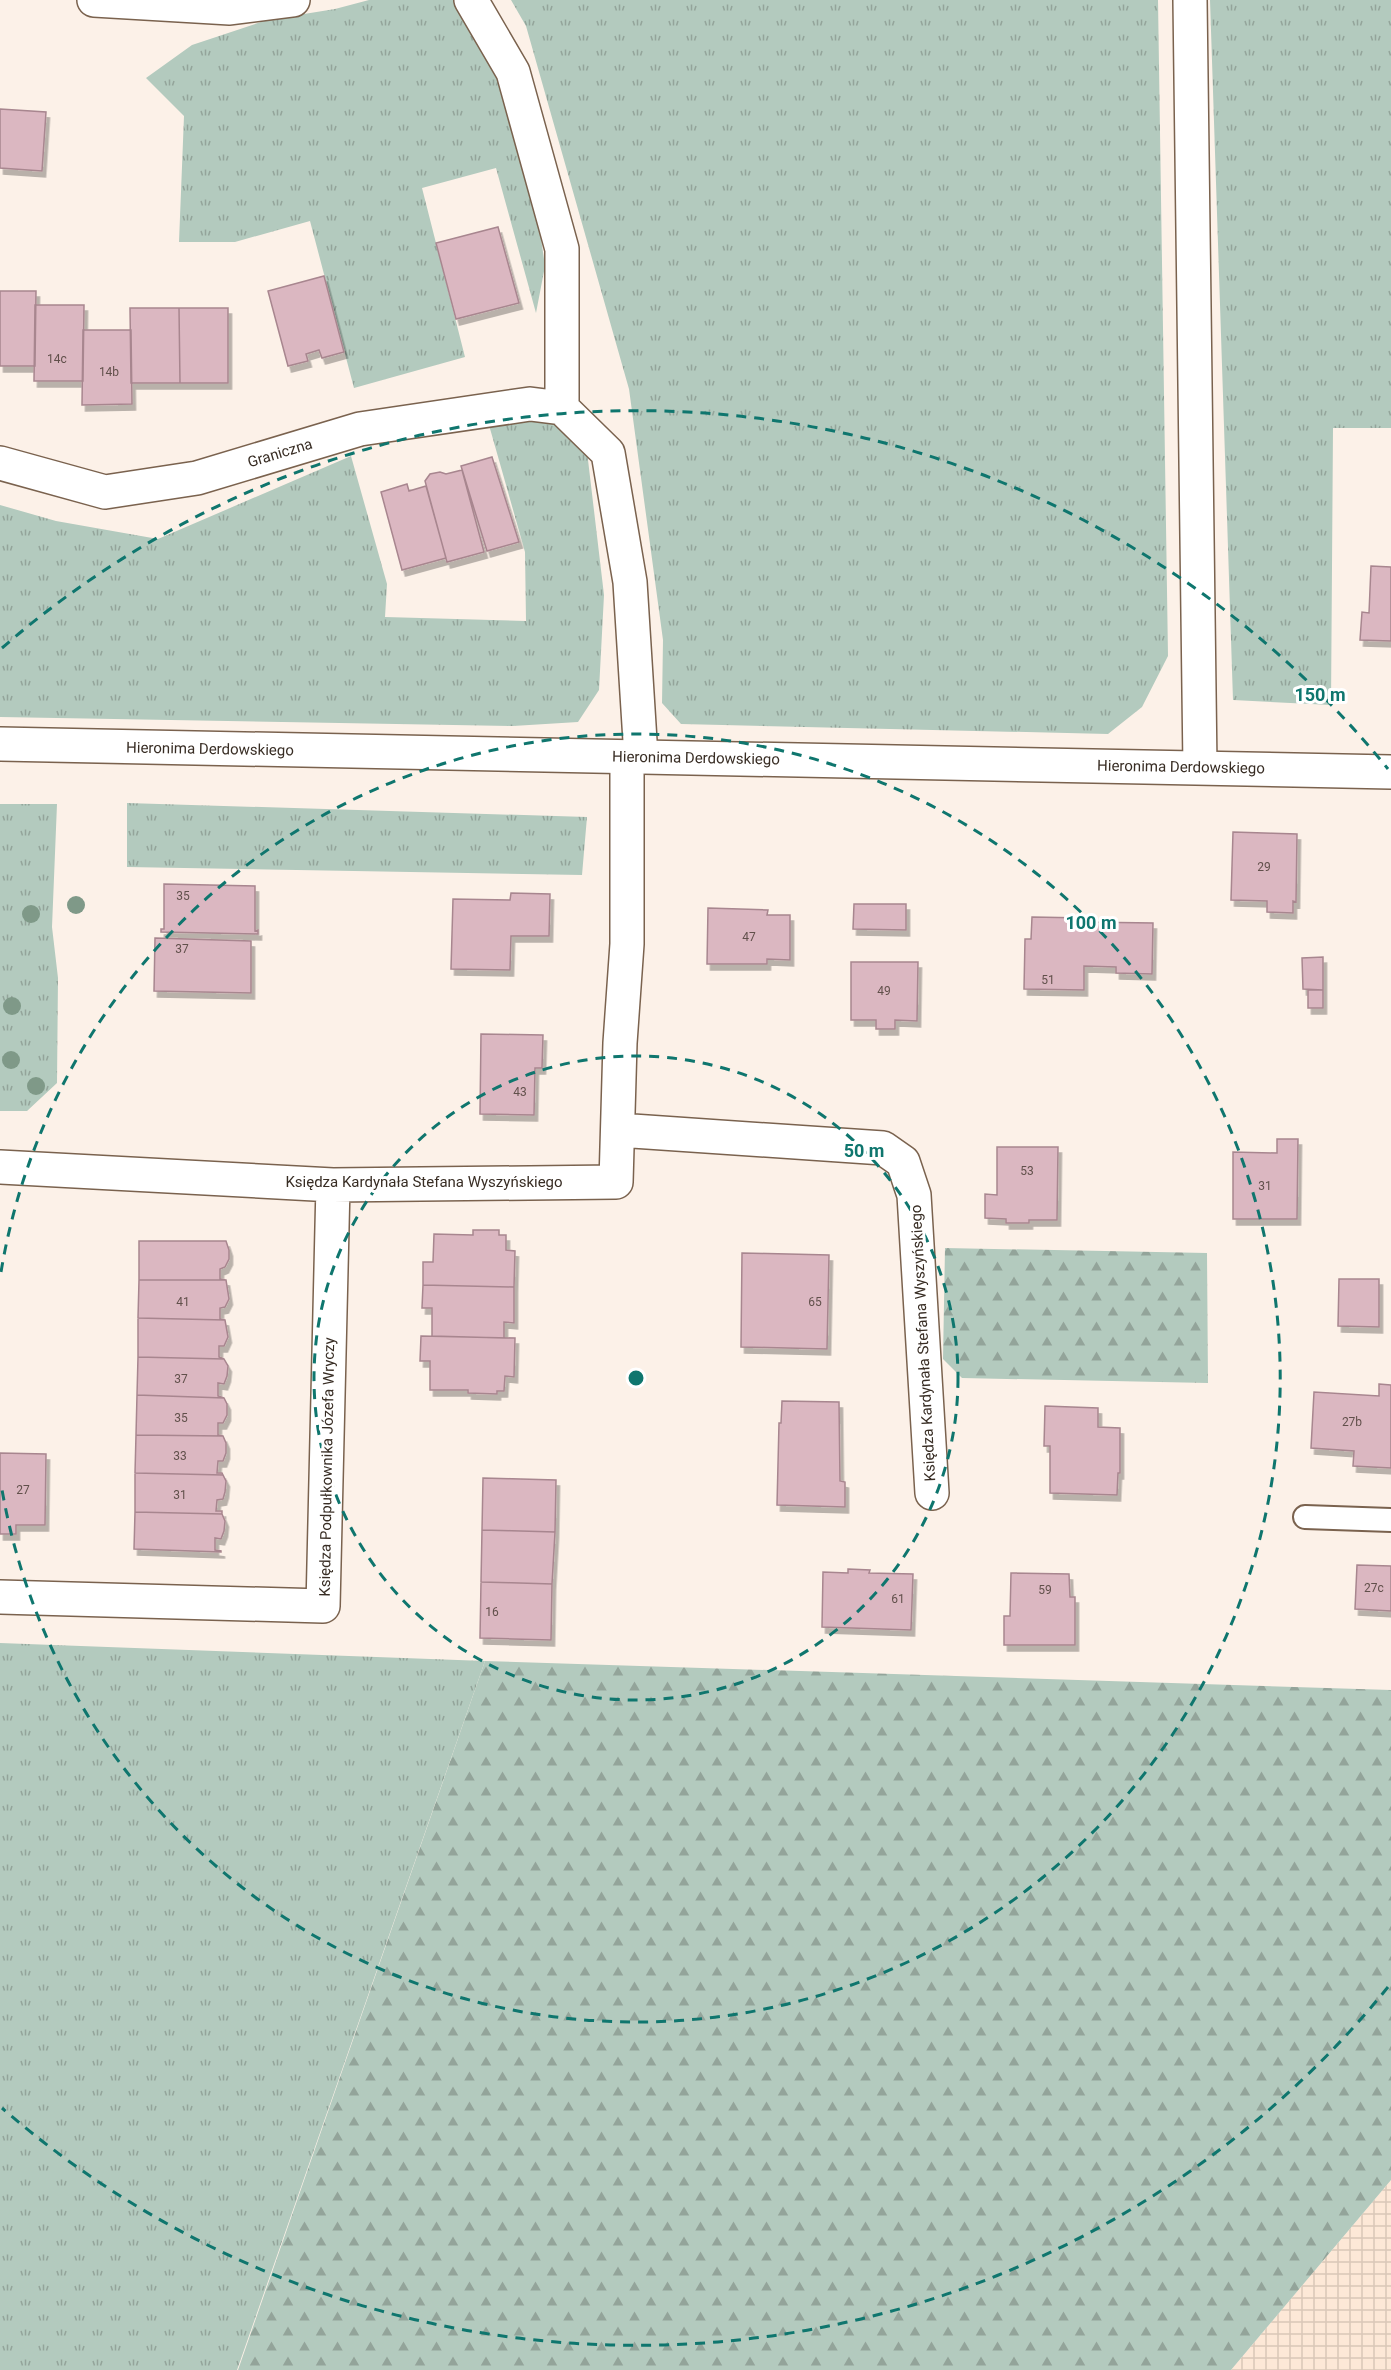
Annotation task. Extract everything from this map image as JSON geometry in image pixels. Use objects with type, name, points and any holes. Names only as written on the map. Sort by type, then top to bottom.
[{"type":"street","points":[[94,0],[230,8],[293,0]]},
{"type":"street","points":[[471,0],[513,72],[562,249],[562,408],[608,453],[630,582],[634,757]]},
{"type":"street","points":[[1190,0],[1200,767]]},
{"type":"street","name":"Graniczna","points":[[0,463],[105,492],[197,478],[360,429],[530,404],[562,408]]},
{"type":"street","name":"Hieronima Derdowskiego","points":[[0,744],[1391,772]]},
{"type":"street","name":"Księdza Kardynała Stefana Wyszyńskiego","points":[[0,1167],[333,1185],[616,1182],[620,1043],[627,944],[634,757]]},
{"type":"street","name":"Księdza Kardynała Stefana Wyszyńskiego","points":[[618,1130],[883,1148],[903,1162],[914,1196],[932,1493]]},
{"type":"street","name":"Księdza Podpułkownika Józefa Wryczy","points":[[0,1598],[323,1606],[333,1185]]},
{"type":"lane","points":[[1305,1516],[1391,1520]]},
{"type":"shaded area","points":[[1391,2180],[1391,2370],[1231,2370]]},
{"type":"green space","points":[[369,0],[460,0],[498,64],[536,204],[545,266],[536,313],[496,168],[422,188],[465,357],[354,388],[310,221],[235,242],[179,242],[184,116],[146,78],[192,45],[267,20],[335,9]]},
{"type":"green space","points":[[511,0],[1158,0],[1168,656],[1142,707],[1108,734],[681,724],[662,703],[663,640],[629,389],[526,26]]},
{"type":"green space","points":[[1210,0],[1391,0],[1391,428],[1333,428],[1331,705],[1233,700]]},
{"type":"green space","points":[[553,415],[586,443],[604,595],[599,690],[578,722],[513,726],[0,717],[0,505],[56,521],[158,539],[351,456],[387,584],[385,617],[526,621],[525,552],[487,418]]},
{"type":"green space","points":[[127,803],[587,817],[582,875],[127,867]]},
{"type":"green space","points":[[0,804],[57,804],[52,927],[58,978],[57,1083],[27,1111],[0,1111]]},
{"type":"green space","points":[[945,1248],[1207,1253],[1208,1383],[962,1378],[943,1359]]},
{"type":"green space","points":[[0,1643],[485,1661],[237,2370],[0,2370]]},
{"type":"green space","points":[[485,1661],[1391,1690],[1391,2180],[1231,2370],[238,2370]]},
{"type":"building","points":[[0,109],[46,112],[42,171],[0,168]]},
{"type":"building","points":[[498,227],[519,303],[456,319],[436,243]]},
{"type":"building","points":[[324,276],[344,352],[322,358],[319,350],[306,354],[308,361],[288,366],[268,291]]},
{"type":"building","points":[[0,291],[36,291],[35,366],[0,366]]},
{"type":"building","points":[[35,305],[84,305],[83,381],[34,381]]},
{"type":"building","points":[[130,308],[179,308],[180,383],[131,383]]},
{"type":"building","points":[[179,308],[228,308],[228,383],[180,383]]},
{"type":"building","points":[[83,330],[131,330],[132,404],[82,405]]},
{"type":"building","points":[[492,457],[519,542],[487,551],[461,466]]},
{"type":"building","points":[[462,470],[484,552],[447,562],[425,481],[430,474],[440,472],[446,474]]},
{"type":"building","points":[[407,484],[409,491],[426,486],[446,558],[402,570],[381,492]]},
{"type":"building","points":[[1371,566],[1391,567],[1391,641],[1360,640],[1362,612],[1369,613]]},
{"type":"building","points":[[1233,832],[1297,834],[1296,902],[1293,901],[1293,913],[1267,912],[1267,901],[1231,900]]},
{"type":"building","points":[[164,884],[255,886],[255,931],[258,930],[258,934],[161,932],[161,929],[164,929]]},
{"type":"building","points":[[511,893],[550,894],[549,936],[511,936],[510,970],[451,969],[453,899],[510,900]]},
{"type":"building","points":[[854,904],[906,904],[906,930],[853,929]]},
{"type":"building","points":[[708,908],[768,910],[767,915],[790,915],[790,960],[767,959],[767,964],[707,964]]},
{"type":"building","points":[[1032,917],[1085,918],[1085,922],[1153,923],[1152,974],[1116,973],[1116,967],[1084,966],[1084,990],[1024,989],[1025,939],[1031,939]]},
{"type":"building","points":[[155,938],[251,941],[251,993],[154,991]]},
{"type":"building","points":[[1323,957],[1323,990],[1303,989],[1302,958]]},
{"type":"building","points":[[851,962],[918,962],[917,1021],[895,1020],[895,1029],[876,1029],[876,1020],[851,1020]]},
{"type":"building","points":[[1308,990],[1323,990],[1323,1008],[1308,1008]]},
{"type":"building","points":[[481,1034],[543,1035],[542,1068],[535,1068],[534,1115],[480,1114]]},
{"type":"building","points":[[1277,1139],[1298,1139],[1297,1219],[1233,1219],[1233,1152],[1277,1153]]},
{"type":"building","points":[[997,1147],[1058,1147],[1057,1220],[1006,1223],[1006,1219],[985,1218],[985,1194],[997,1195]]},
{"type":"building","points":[[473,1230],[499,1230],[499,1235],[506,1235],[506,1250],[515,1251],[514,1287],[423,1285],[423,1262],[433,1262],[434,1234],[473,1235]]},
{"type":"building","points":[[139,1241],[226,1241],[229,1259],[225,1267],[220,1269],[220,1279],[226,1280],[139,1280]]},
{"type":"building","points":[[742,1253],[829,1255],[827,1349],[741,1347]]},
{"type":"building","points":[[1339,1279],[1379,1279],[1379,1327],[1338,1326]]},
{"type":"building","points":[[139,1280],[226,1280],[229,1299],[225,1307],[220,1308],[220,1319],[225,1320],[138,1318]]},
{"type":"building","points":[[423,1285],[514,1287],[514,1323],[504,1322],[504,1338],[432,1336],[432,1308],[422,1308]]},
{"type":"building","points":[[138,1318],[225,1320],[228,1337],[224,1346],[219,1346],[219,1357],[224,1359],[138,1357]]},
{"type":"building","points":[[421,1336],[515,1338],[514,1377],[505,1376],[504,1391],[497,1391],[497,1394],[468,1393],[468,1390],[430,1390],[430,1361],[420,1361]]},
{"type":"building","points":[[138,1357],[224,1359],[228,1366],[227,1376],[224,1384],[218,1383],[218,1396],[224,1398],[137,1395]]},
{"type":"building","points":[[1379,1384],[1391,1385],[1391,1468],[1353,1466],[1354,1451],[1311,1448],[1314,1392],[1379,1396]]},
{"type":"building","points":[[137,1395],[224,1398],[227,1404],[227,1415],[223,1423],[218,1423],[218,1435],[223,1436],[136,1435]]},
{"type":"building","points":[[782,1401],[839,1402],[840,1481],[845,1482],[845,1507],[777,1505],[779,1423],[781,1423]]},
{"type":"building","points":[[1045,1406],[1098,1408],[1098,1427],[1120,1428],[1120,1473],[1118,1473],[1117,1495],[1050,1493],[1050,1446],[1044,1446]]},
{"type":"building","points":[[136,1435],[223,1436],[226,1453],[223,1461],[218,1461],[217,1473],[223,1475],[135,1473]]},
{"type":"building","points":[[0,1453],[46,1454],[45,1525],[16,1525],[16,1534],[0,1534]]},
{"type":"building","points":[[135,1473],[223,1475],[226,1481],[225,1492],[223,1499],[217,1500],[216,1511],[222,1511],[222,1514],[135,1512]]},
{"type":"building","points":[[483,1478],[556,1480],[555,1532],[482,1530]]},
{"type":"building","points":[[135,1512],[222,1514],[225,1521],[224,1531],[221,1539],[215,1538],[215,1550],[221,1552],[134,1549]]},
{"type":"building","points":[[482,1530],[555,1532],[552,1584],[481,1582]]},
{"type":"building","points":[[1357,1565],[1391,1566],[1391,1611],[1355,1609]]},
{"type":"building","points":[[848,1569],[870,1570],[869,1573],[913,1574],[911,1630],[822,1627],[823,1572],[848,1573]]},
{"type":"building","points":[[1011,1573],[1069,1574],[1070,1597],[1075,1597],[1075,1645],[1004,1645],[1004,1616],[1010,1616]]},
{"type":"building","points":[[481,1582],[552,1584],[551,1640],[480,1638]]}]
